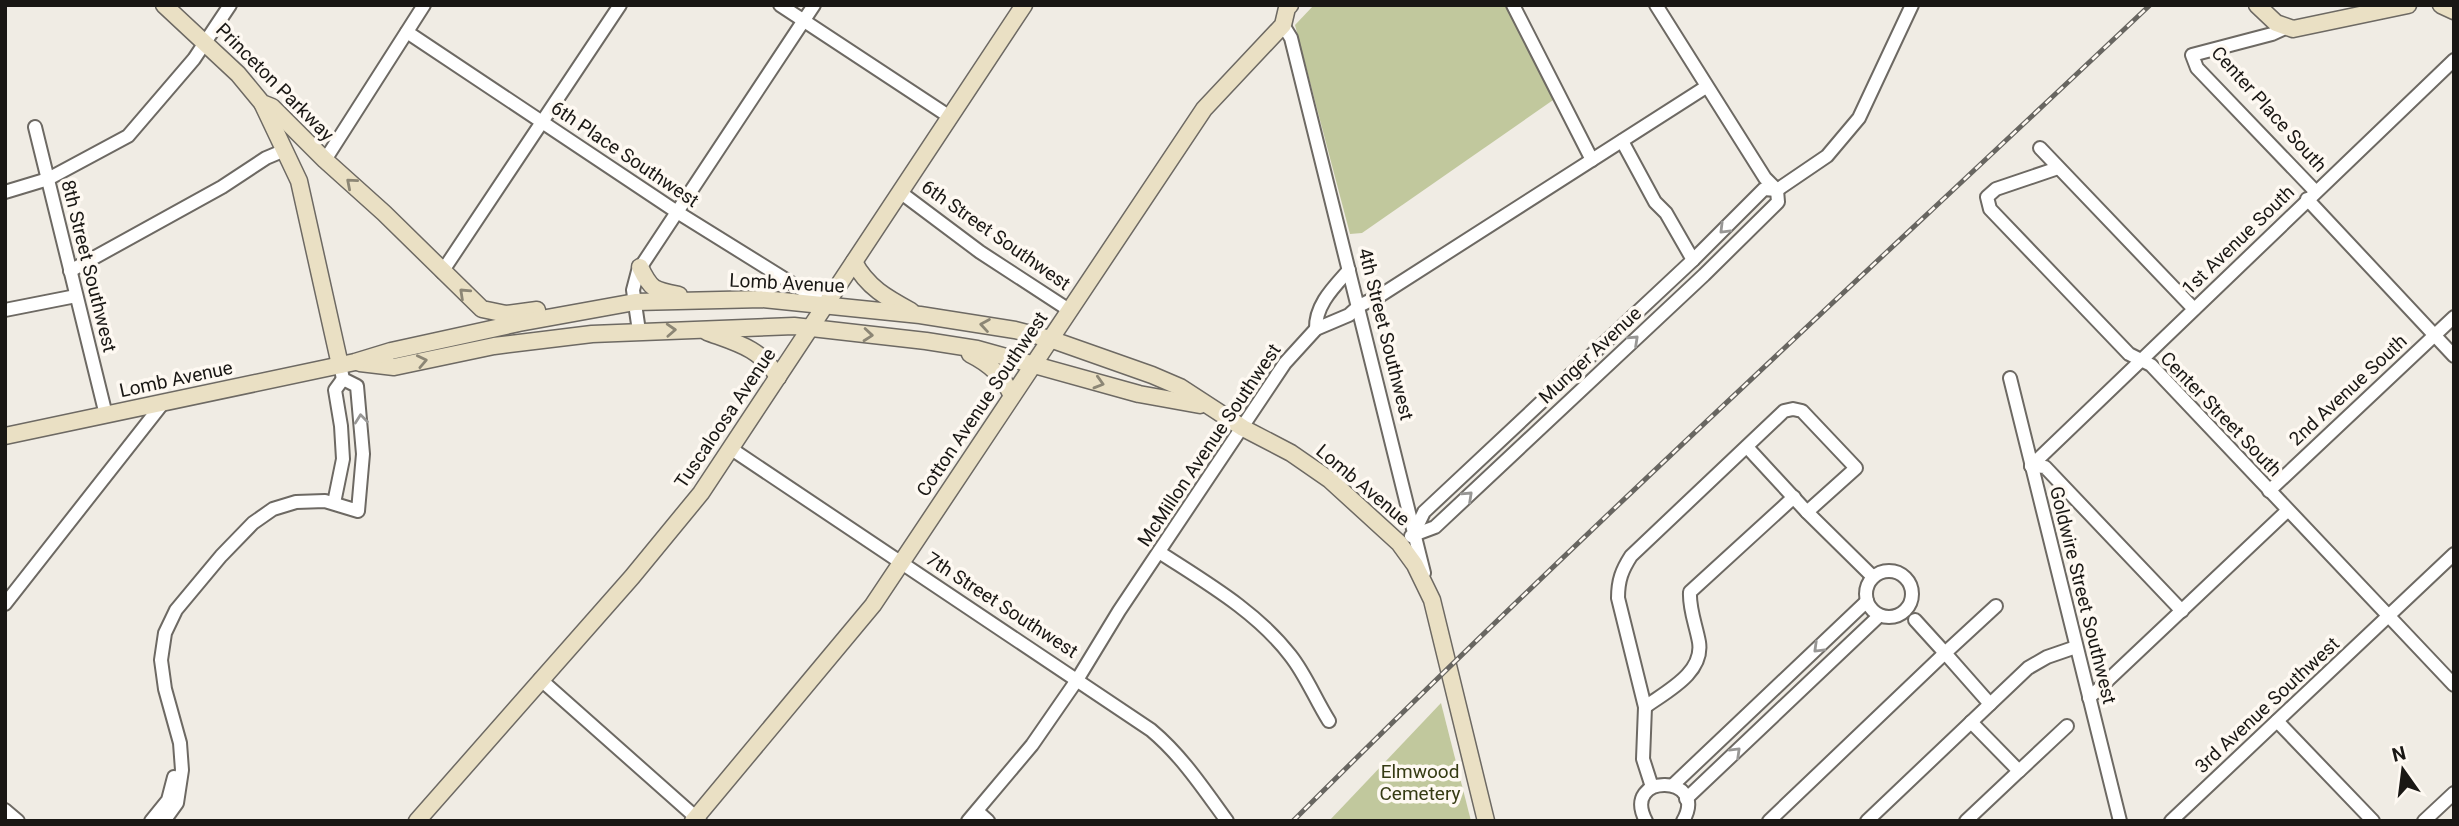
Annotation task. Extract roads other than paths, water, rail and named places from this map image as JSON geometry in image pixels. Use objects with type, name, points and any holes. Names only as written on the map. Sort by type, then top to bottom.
[{"type":"main road","name":"Princeton Parkway","points":[[164,5],[238,74],[262,103],[272,107],[325,160]]},
{"type":"main road","name":"Tuscaloosa Avenue","points":[[416,821],[632,577],[701,493],[1024,5]]},
{"type":"main road","points":[[2257,5],[2269,18],[2285,28],[2304,28],[2409,5]]},
{"type":"main road","points":[[2441,5],[2454,11]]},
{"type":"main road","name":"Cotton Avenue Southwest","points":[[696,820],[873,606],[1204,108],[1283,24],[1288,6]]},
{"type":"main road","points":[[262,103],[299,181],[346,369]]},
{"type":"main road","points":[[325,160],[384,213],[482,309],[506,314],[537,310],[592,310]]},
{"type":"main road","points":[[854,262],[874,289],[920,315]]},
{"type":"main road","points":[[640,267],[654,289],[712,300]]},
{"type":"main road","name":"Lomb Avenue","points":[[346,369],[391,351],[635,302],[763,299],[920,315],[1014,330],[1050,339],[1152,375],[1180,387],[1242,428],[1291,453],[1406,539],[1432,600],[1486,821]]},
{"type":"main road","name":"Lomb Avenue","points":[[5,436],[346,369],[394,367],[494,346],[592,334],[780,325],[956,346],[1139,394],[1206,406]]},
{"type":"main road","points":[[698,329],[755,351],[765,358],[778,377]]},
{"type":"main road","points":[[956,346],[987,363],[1006,382],[1012,396]]},
{"type":"street","points":[[5,192],[48,179],[128,136],[194,59],[230,5]]},
{"type":"street","points":[[325,160],[424,5]]},
{"type":"street","points":[[442,272],[620,5]]},
{"type":"street","points":[[780,5],[950,117]]},
{"type":"street","points":[[639,331],[633,290],[640,267],[814,5]]},
{"type":"street","points":[[1513,5],[1592,160]]},
{"type":"street","points":[[1656,5],[1765,178],[1777,190]]},
{"type":"street","name":"Munger Avenue","points":[[1406,539],[1424,512],[1693,260],[1764,189],[1777,190],[1827,156],[1858,118],[1912,5]]},
{"type":"street","name":"4th Street Southwest","points":[[1283,24],[1291,38],[1359,306],[1406,539]]},
{"type":"street","name":"Center Place South","points":[[2285,28],[2272,34],[2192,55],[2197,68],[2454,356]]},
{"type":"street","name":"6th Place Southwest","points":[[407,32],[677,212],[825,304]]},
{"type":"street","name":"1st Avenue South","points":[[2031,466],[2454,60]]},
{"type":"street","name":"McMillon Avenue Southwest","points":[[973,816],[1032,745],[1285,363],[1316,330],[1349,315],[1359,306],[1381,295],[1706,87]]},
{"type":"street","name":"8th Street Southwest","points":[[35,127],[106,415]]},
{"type":"street","points":[[1622,141],[1655,202],[1666,213],[1693,260]]},
{"type":"street","points":[[2040,148],[2194,309]]},
{"type":"street","points":[[70,271],[222,187],[265,158],[285,150]]},
{"type":"street","name":"Center Street South","points":[[2058,168],[1996,189],[1991,192],[1987,202],[1996,216],[2129,354],[2151,365],[2454,685]]},
{"type":"street","name":"Munger Avenue","points":[[1406,539],[1435,527],[1663,313],[1778,202],[1777,190]]},
{"type":"street","name":"6th Street Southwest","points":[[900,192],[980,252],[1069,310]]},
{"type":"street","points":[[1316,330],[1316,321],[1325,297],[1349,270]]},
{"type":"street","points":[[5,310],[76,296]]},
{"type":"street","points":[[1650,300],[1663,313]]},
{"type":"street","name":"2nd Avenue South","points":[[2269,491],[2454,317]]},
{"type":"street","points":[[157,819],[177,803],[180,789],[187,787],[190,774],[187,744],[176,732],[165,689],[162,660],[165,633],[176,610],[253,523],[273,509],[296,502],[325,500],[334,503],[358,511],[363,445],[357,386],[346,369],[335,390],[343,459],[334,503]]},
{"type":"street","name":"Goldwire Street Southwest","points":[[2010,378],[2120,821]]},
{"type":"street","points":[[5,604],[163,403]]},
{"type":"street","points":[[1652,787],[1643,759],[1645,708],[1618,598],[1618,581],[1622,569],[1631,556],[1784,411],[1793,409],[1802,411],[1856,468],[1807,512]]},
{"type":"street","points":[[1529,413],[1542,426]]},
{"type":"street","points":[[342,444],[363,445]]},
{"type":"street","points":[[1747,447],[1807,512],[1873,577]]},
{"type":"street","name":"7th Street Southwest","points":[[730,448],[1126,712],[1174,749],[1227,821]]},
{"type":"street","points":[[2031,466],[2045,467],[2182,611]]},
{"type":"street","points":[[1645,708],[1691,671],[1699,658],[1699,645],[1689,603],[1690,592],[1794,497]]},
{"type":"street","points":[[2089,698],[2287,511]]},
{"type":"street","points":[[1159,552],[1209,584],[1276,638],[1298,666],[1329,720]]},
{"type":"street","name":"3rd Avenue Southwest","points":[[2172,821],[2454,554]]},
{"type":"street","points":[[1887,571],[1901,574],[1911,586],[1912,593],[1905,609],[1887,617],[1879,616],[1873,611],[1867,601],[1866,590],[1873,577],[1887,571]]},
{"type":"street","points":[[1673,785],[1867,601]]},
{"type":"street","points":[[1769,821],[1996,606]]},
{"type":"street","points":[[1905,609],[1909,620],[1915,620],[1990,704]]},
{"type":"street","points":[[1686,799],[1879,616]]},
{"type":"street","points":[[1867,821],[2028,668],[2047,657],[2076,647]]},
{"type":"street","points":[[540,679],[696,820]]},
{"type":"street","points":[[2277,721],[2373,821]]},
{"type":"street","points":[[1971,722],[2019,771]]},
{"type":"street","points":[[1966,821],[2067,726]]},
{"type":"street","points":[[157,819],[172,788],[173,742],[176,732]]},
{"type":"street","points":[[1641,818],[1643,799],[1652,787],[1660,784],[1673,785],[1681,790],[1688,811],[1684,820]]},
{"type":"street","points":[[2424,821],[2454,793]]},
{"type":"street","points":[[5,810],[18,821]]},
{"type":"street","points":[[973,816],[988,821]]},
{"type":"railway","points":[[1293,821],[1611,512],[2150,5]]},
{"type":"park label","name":"Elmwood Cemetery","points":[[1420,782]]}]
